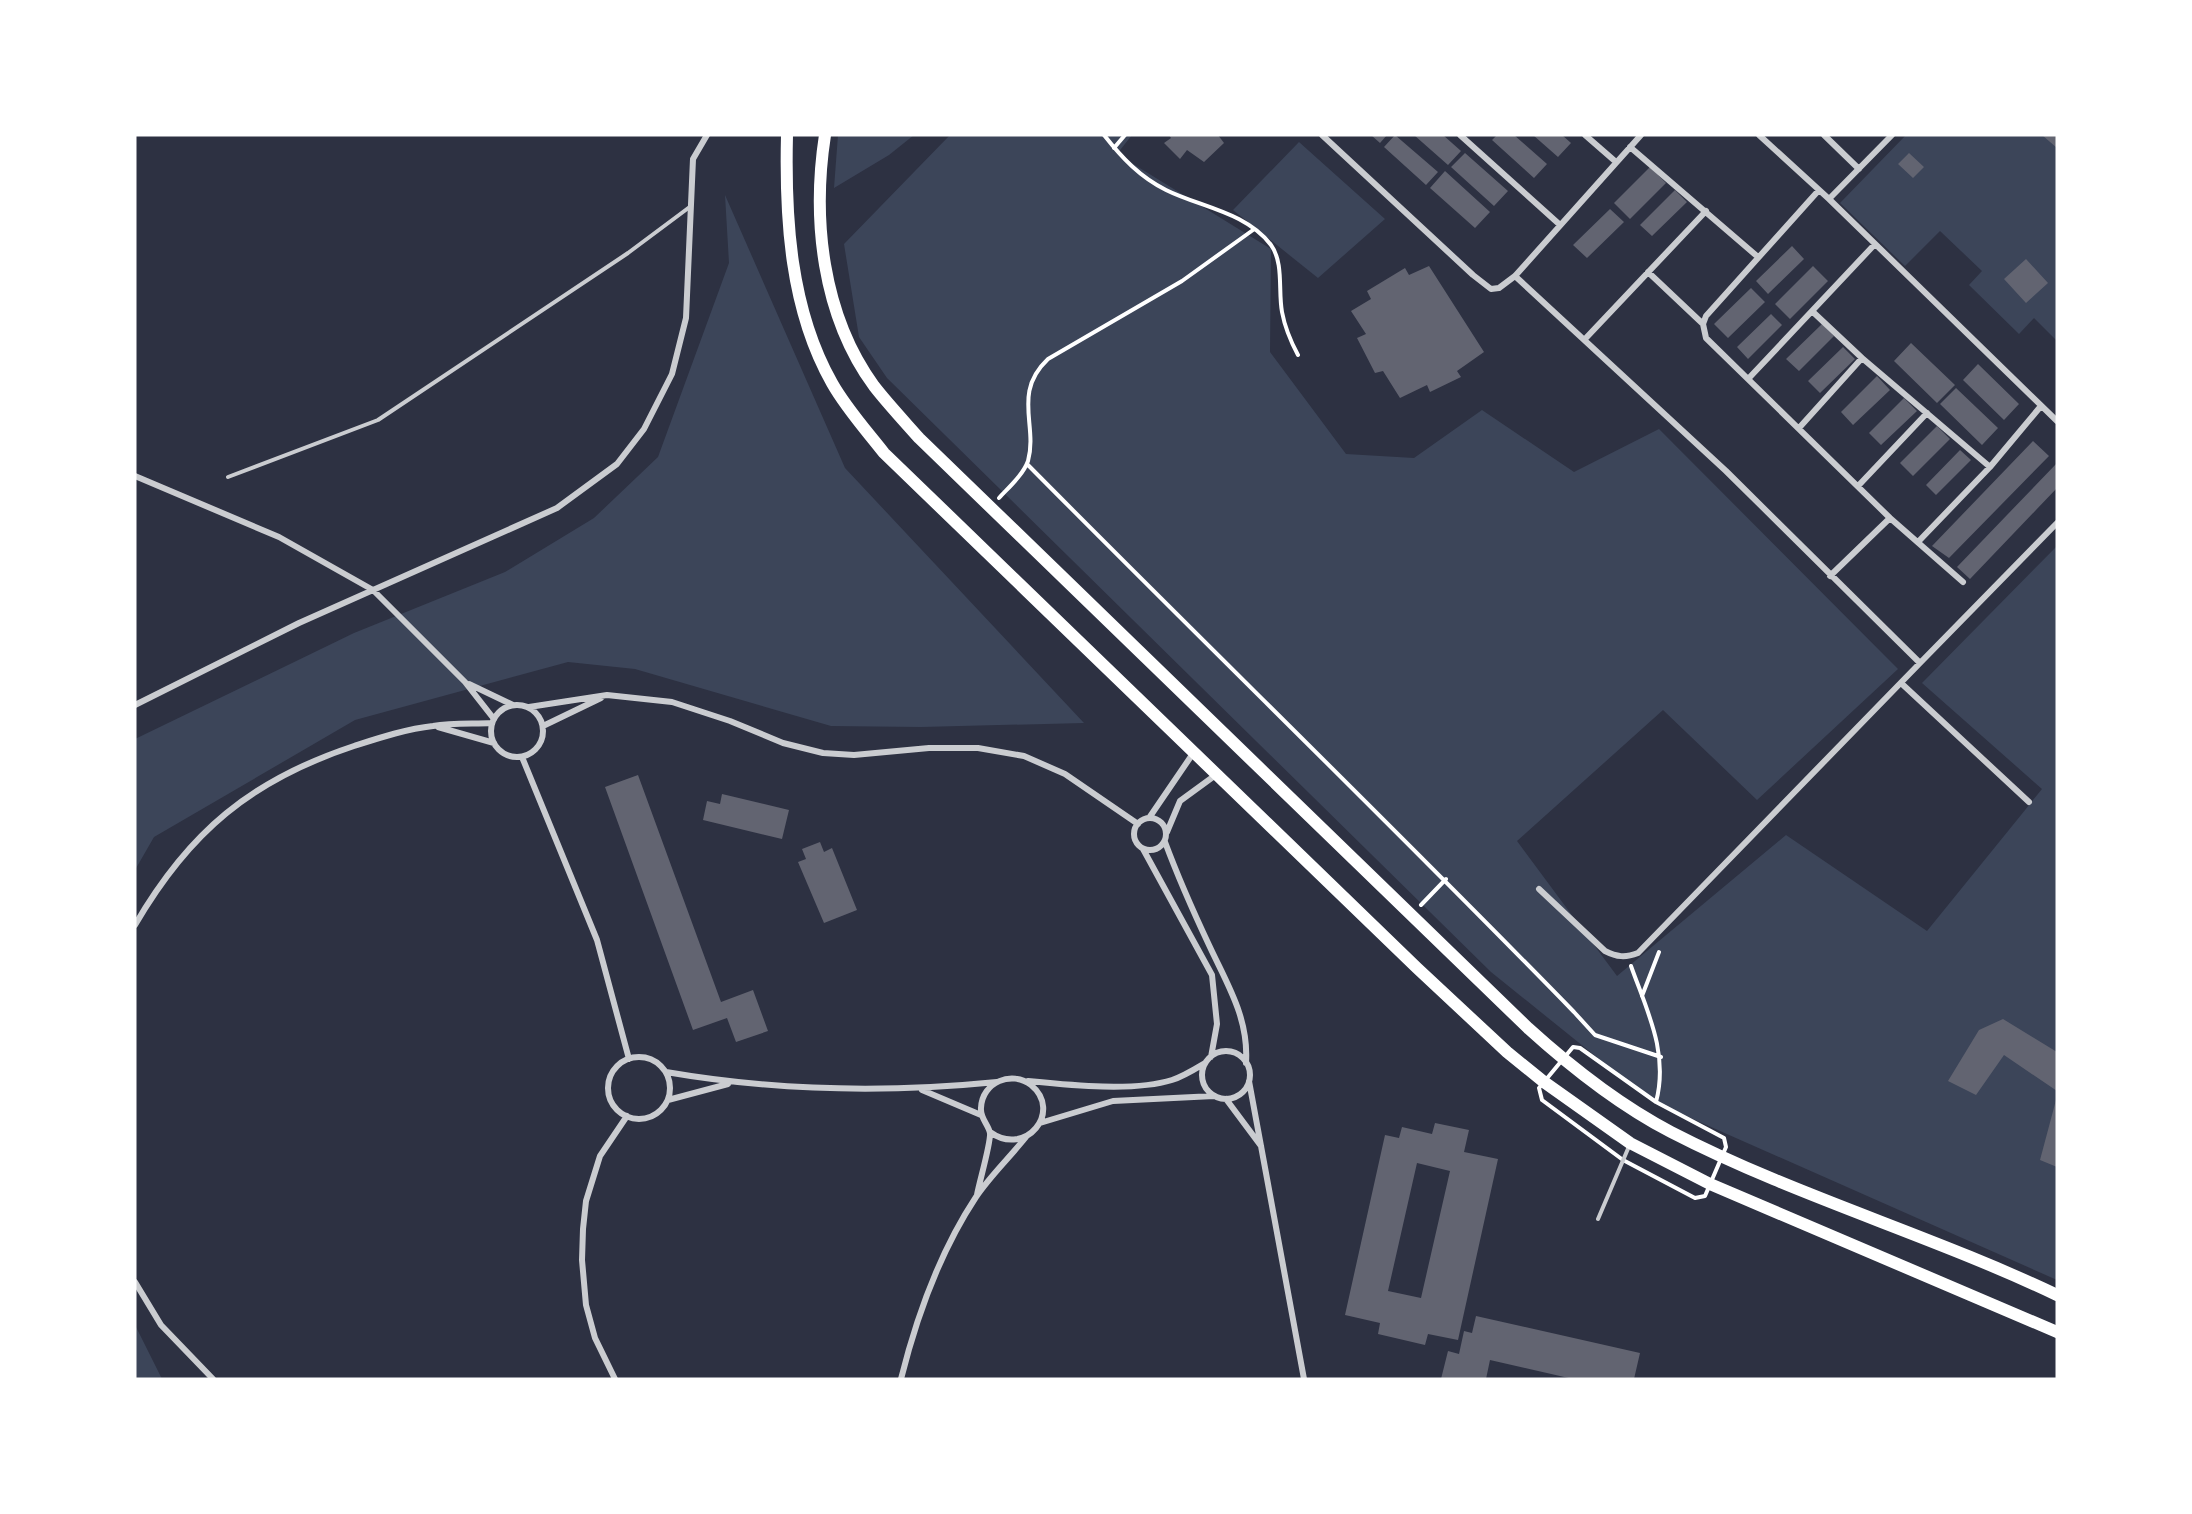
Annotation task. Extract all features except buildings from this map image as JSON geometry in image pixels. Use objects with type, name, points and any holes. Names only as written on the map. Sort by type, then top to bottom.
[{"type":"main road","points":[[788,135],[786,216],[799,286],[812,336],[832,383],[884,453],[1352,907],[1507,1052],[1569,1101],[1630,1143],[1731,1194],[2057,1332]]},
{"type":"main road","points":[[825,135],[818,195],[818,228],[836,312],[854,352],[874,385],[919,438],[1562,1059],[1669,1131],[1827,1202],[2057,1295]]},
{"type":"street","points":[[135,705],[299,623],[557,508],[617,464],[644,429],[672,374],[686,318],[693,159],[706,135]]},
{"type":"street","points":[[1322,135],[1491,289],[1499,288],[1515,276],[1559,224],[1641,135]]},
{"type":"street","points":[[1460,135],[1559,224]]},
{"type":"street","points":[[1585,135],[1616,162]]},
{"type":"street","points":[[1759,135],[1829,199],[2057,421]]},
{"type":"street","points":[[1824,135],[1859,169]]},
{"type":"street","points":[[1829,199],[1892,135]]},
{"type":"street","points":[[1630,147],[1758,257]]},
{"type":"street","points":[[1703,324],[1712,308],[1819,190]]},
{"type":"street","points":[[1585,339],[1706,211]]},
{"type":"street","points":[[1749,378],[1875,244]]},
{"type":"street","points":[[1648,272],[1703,324],[1707,338],[1798,428],[1859,485],[1890,518],[1963,582]]},
{"type":"street","points":[[1515,276],[1726,471],[1920,663]]},
{"type":"street","points":[[1813,312],[1862,358],[1990,466]]},
{"type":"street","points":[[1798,428],[1862,358]]},
{"type":"street","points":[[1918,542],[1990,466],[2041,406]]},
{"type":"street","points":[[1859,485],[1928,413]]},
{"type":"street","points":[[135,476],[279,537],[373,590],[465,682],[493,721]]},
{"type":"street","points":[[1830,576],[1890,518]]},
{"type":"street","points":[[1539,890],[1605,951],[1615,956],[1628,957],[1646,945],[2057,523]]},
{"type":"street","points":[[465,682],[513,705],[528,707],[607,695],[672,702],[783,742],[823,753],[854,755],[929,748],[978,748],[1024,756],[1065,774],[1138,824]]},
{"type":"street","points":[[1901,683],[2029,802]]},
{"type":"street","points":[[543,726],[607,695]]},
{"type":"street","points":[[494,743],[493,721],[498,712],[513,705]]},
{"type":"street","points":[[432,726],[494,743],[506,755],[522,757],[536,749],[543,735],[543,726],[535,712],[528,707]]},
{"type":"street","points":[[135,925],[157,888],[203,831],[276,777],[316,758],[379,738],[432,726],[493,721]]},
{"type":"street","points":[[1194,752],[1149,818],[1138,824],[1134,835],[1212,975],[1217,1024],[1211,1057]]},
{"type":"street","points":[[522,757],[597,940],[629,1059]]},
{"type":"street","points":[[1217,774],[1180,801],[1165,842],[1192,909],[1233,994],[1245,1029],[1249,1081],[1304,1379]]},
{"type":"street","points":[[1149,818],[1158,820],[1167,832]]},
{"type":"street","points":[[1143,849],[1155,850],[1165,842]]},
{"type":"street","points":[[666,1072],[731,1083],[921,1089],[997,1082],[1006,1078],[1062,1085],[1145,1084],[1174,1079],[1206,1063],[1211,1057],[1221,1052],[1233,1053],[1246,1063]]},
{"type":"street","points":[[646,1058],[661,1065],[666,1072],[670,1091],[668,1100],[662,1108],[646,1118],[627,1116],[612,1102],[609,1081],[620,1064],[629,1059],[646,1058]]},
{"type":"street","points":[[1206,1063],[1202,1078],[1208,1091],[1214,1096]]},
{"type":"street","points":[[1026,1081],[1040,1095],[1043,1104],[1040,1123]]},
{"type":"street","points":[[901,1379],[914,1329],[939,1260],[977,1196],[1040,1123],[1113,1101],[1214,1096],[1226,1099],[1243,1092],[1249,1081]]},
{"type":"street","points":[[997,1082],[984,1095],[981,1115],[990,1132],[1007,1140],[1026,1137]]},
{"type":"street","points":[[668,1100],[731,1083]]},
{"type":"street","points":[[921,1089],[981,1115]]},
{"type":"street","points":[[1226,1099],[1263,1149]]},
{"type":"street","points":[[615,1379],[596,1338],[586,1305],[583,1240],[586,1201],[600,1156],[627,1116]]},
{"type":"street","points":[[977,1196],[990,1132]]},
{"type":"street","points":[[135,1282],[161,1325],[213,1379]]},
{"type":"lane","points":[[228,477],[378,420],[628,253],[692,206]]},
{"type":"lane","points":[[1598,1220],[1630,1143]]},
{"type":"path","points":[[1104,135],[1139,173],[1154,184],[1226,214],[1253,230],[1270,244],[1278,260],[1282,314],[1298,355]]},
{"type":"path","points":[[1114,148],[1125,135]]},
{"type":"path","points":[[990,507],[1026,464],[1029,450],[1027,407],[1031,384],[1040,366],[1048,359],[1182,281],[1253,230]]},
{"type":"path","points":[[1026,464],[1262,702],[1446,879],[1574,1012],[1588,1031],[1602,1039],[1661,1058]]},
{"type":"path","points":[[1412,914],[1446,879]]},
{"type":"path","points":[[1628,957],[1661,1058],[1661,1076],[1656,1102]]},
{"type":"shaded area","points":[[838,135],[914,135],[889,155],[834,188]]},
{"type":"shaded area","points":[[950,135],[1132,135],[1117,154],[1271,249],[1270,352],[1346,454],[1414,458],[1482,410],[1574,472],[1659,429],[1898,669],[1757,800],[1663,710],[1517,841],[1617,976],[1786,835],[1927,931],[2042,789],[1922,683],[2057,546],[2057,1280],[1650,1100],[1491,972],[887,378],[859,337],[844,244]]},
{"type":"shaded area","points":[[1906,135],[2057,135],[2057,341],[2034,318],[2019,334],[1969,285],[1982,271],[1940,231],[1905,266],[1840,203]]},
{"type":"shaded area","points":[[1299,142],[1385,219],[1318,278],[1233,210]]},
{"type":"shaded area","points":[[725,195],[845,468],[1084,723],[921,727],[831,726],[635,669],[568,662],[355,720],[154,837],[135,870],[135,739],[354,633],[505,572],[594,518],[658,457],[729,263]]},
{"type":"shaded area","points":[[135,1325],[162,1379],[135,1379]]}]
